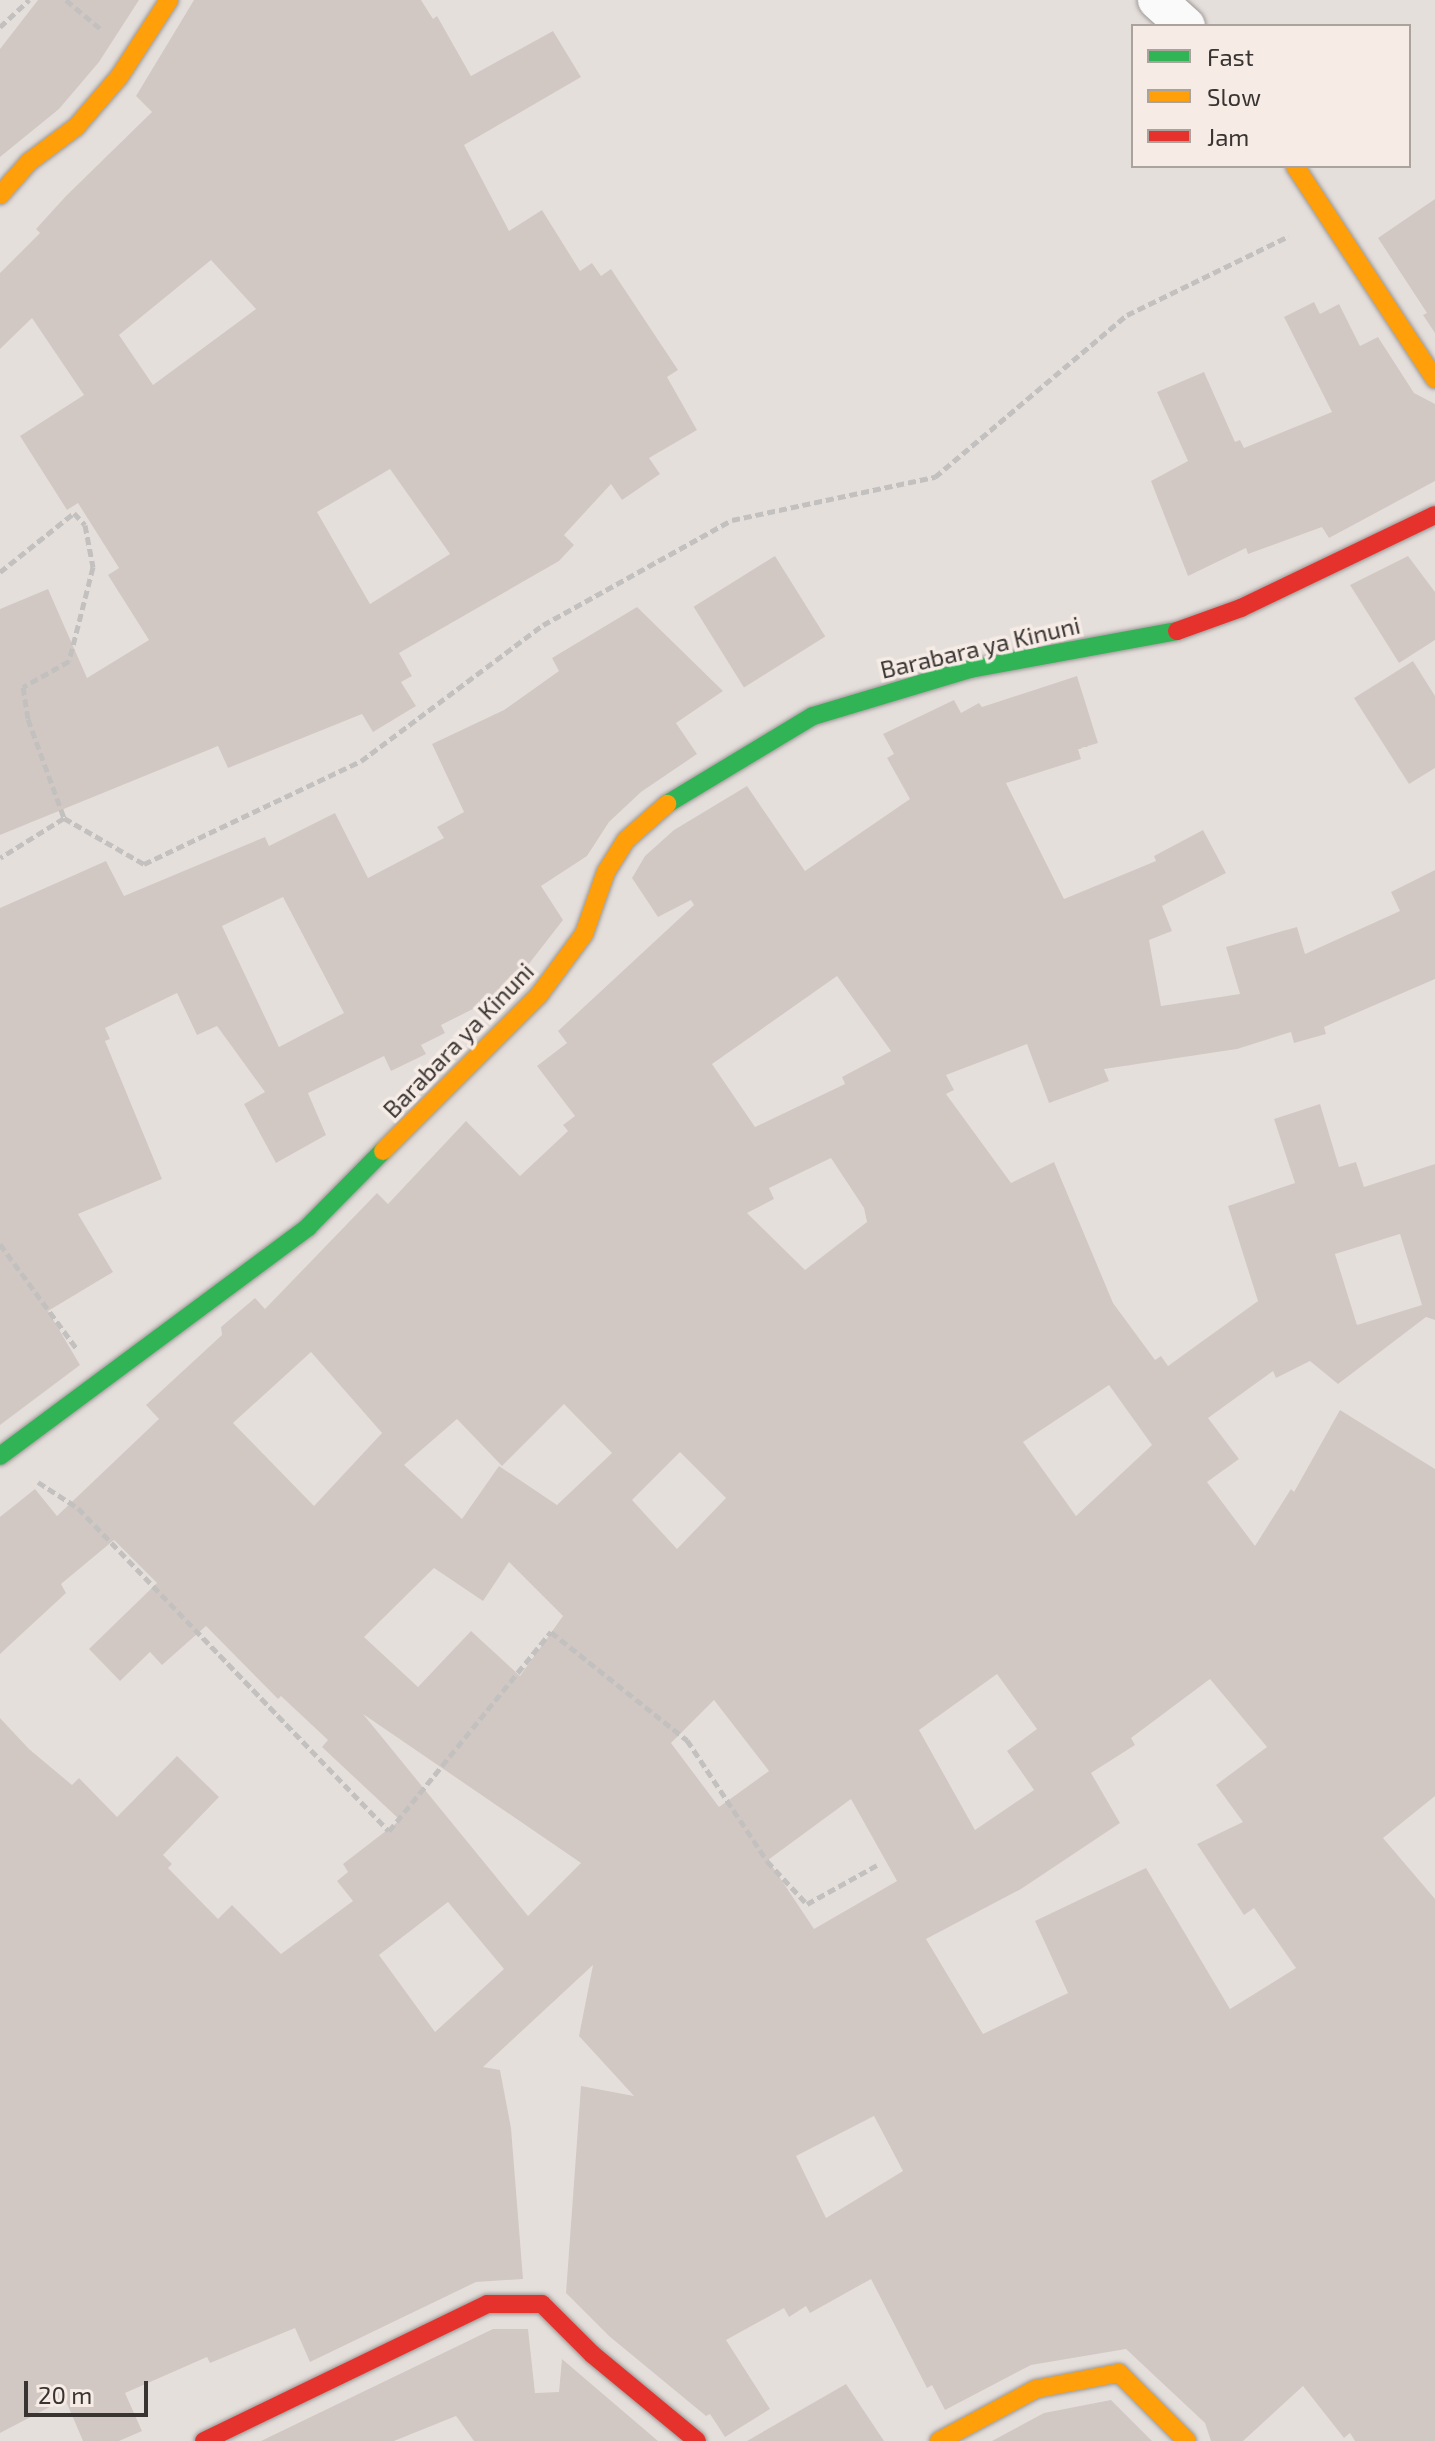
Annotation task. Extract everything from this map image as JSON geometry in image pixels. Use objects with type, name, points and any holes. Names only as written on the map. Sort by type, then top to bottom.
[{"type":"street","points":[[0,195],[29,162],[76,127],[119,77],[169,0]]},
{"type":"street","points":[[1157,0],[1184,24]]},
{"type":"street","points":[[1296,168],[1332,216],[1435,379]]},
{"type":"street","name":"Barabara ya Kinuni","points":[[0,1456],[308,1227],[539,995],[584,934],[606,872],[626,840],[658,810],[749,750],[813,716],[970,669],[1170,633],[1241,608],[1435,515]]},
{"type":"street","points":[[204,2441],[487,2304],[542,2304],[592,2354],[697,2441]]},
{"type":"street","points":[[939,2441],[1036,2389],[1119,2373],[1187,2441]]},
{"type":"path","points":[[0,27],[29,0]]},
{"type":"path","points":[[0,572],[74,513],[85,525],[93,567],[69,661],[23,687],[28,719],[64,818],[144,864],[361,761],[543,625],[732,520],[935,477],[1127,315],[1332,216]]},
{"type":"path","points":[[0,858],[64,818]]},
{"type":"path","points":[[0,1244],[100,1381]]},
{"type":"path","points":[[26,1475],[78,1508],[389,1831],[551,1632],[687,1740],[767,1861],[807,1904],[877,1865]]},
{"type":"building","points":[[38,0],[139,0],[99,62],[59,109],[0,157],[0,49]]},
{"type":"building","points":[[194,0],[421,0],[433,19],[437,16],[471,76],[553,31],[581,77],[464,145],[509,231],[542,210],[580,271],[592,263],[601,276],[611,269],[678,370],[667,377],[697,430],[649,458],[660,474],[622,500],[611,484],[564,535],[574,545],[559,561],[399,653],[412,676],[401,682],[416,706],[373,732],[362,714],[228,768],[218,746],[0,835],[0,609],[48,589],[87,678],[149,640],[108,575],[119,568],[78,503],[67,510],[20,436],[84,395],[32,318],[0,349],[0,273],[40,233],[36,229],[66,196],[152,112],[136,96]],"holes":[[[211,260],[256,309],[153,385],[119,335]],[[390,469],[450,554],[370,604],[317,512]]]},
{"type":"building","points":[[1435,199],[1435,333],[1423,315],[1427,313],[1378,238]]},
{"type":"building","points":[[1314,302],[1320,314],[1339,304],[1360,346],[1378,337],[1414,393],[1435,404],[1435,481],[1329,538],[1322,527],[1248,554],[1246,548],[1188,576],[1151,481],[1188,461],[1157,392],[1204,372],[1235,442],[1240,440],[1244,448],[1332,412],[1284,317]]},
{"type":"building","points":[[775,556],[825,637],[744,687],[694,607]]},
{"type":"building","points":[[1408,556],[1435,592],[1435,640],[1399,663],[1350,585]]},
{"type":"building","points":[[637,607],[723,691],[676,723],[697,754],[641,792],[609,822],[587,856],[541,886],[563,920],[507,992],[441,1025],[445,1033],[421,1045],[426,1054],[391,1071],[384,1056],[308,1093],[326,1135],[276,1163],[244,1104],[265,1092],[217,1026],[197,1035],[177,993],[105,1028],[110,1039],[105,1041],[162,1179],[78,1214],[113,1272],[48,1311],[80,1365],[0,1425],[0,908],[106,861],[124,896],[265,837],[269,846],[335,813],[368,878],[444,838],[437,827],[464,812],[432,744],[504,710],[559,671],[552,658]],"holes":[[[283,897],[344,1013],[279,1047],[222,926]]]},
{"type":"building","points":[[1413,661],[1435,696],[1435,768],[1409,784],[1354,698]]},
{"type":"building","points":[[1077,676],[1098,743],[1078,749],[1081,759],[1006,783],[1064,899],[1156,861],[1154,856],[1203,830],[1226,873],[1162,906],[1172,931],[1149,940],[1161,1006],[1240,994],[1226,947],[1297,927],[1305,954],[1400,911],[1391,892],[1435,870],[1435,979],[1324,1027],[1326,1034],[1294,1043],[1291,1032],[1237,1049],[1104,1069],[1109,1081],[1049,1103],[1027,1044],[946,1075],[954,1090],[946,1094],[1011,1183],[1054,1162],[1113,1303],[1155,1360],[1161,1356],[1168,1366],[1258,1301],[1228,1206],[1295,1183],[1274,1119],[1320,1104],[1339,1167],[1356,1162],[1364,1187],[1435,1164],[1435,1320],[1426,1317],[1338,1384],[1310,1361],[1276,1378],[1273,1371],[1208,1418],[1239,1459],[1207,1482],[1255,1546],[1291,1489],[1294,1492],[1340,1410],[1435,1469],[1435,1796],[1383,1838],[1435,1899],[1435,2441],[1355,2441],[1350,2433],[1344,2438],[1303,2386],[1243,2441],[1211,2441],[1205,2423],[1126,2349],[1031,2365],[945,2410],[932,2385],[927,2388],[871,2279],[810,2313],[806,2306],[789,2317],[784,2308],[726,2340],[770,2409],[725,2437],[710,2414],[706,2416],[609,2336],[566,2293],[581,2086],[634,2096],[579,2036],[593,1965],[483,2067],[500,2070],[511,2128],[523,2279],[476,2282],[310,2362],[295,2328],[210,2363],[207,2357],[125,2393],[142,2431],[119,2441],[83,2441],[65,2399],[0,2433],[0,1718],[29,1749],[72,1785],[79,1778],[117,1817],[177,1756],[219,1797],[163,1855],[172,1864],[168,1868],[218,1919],[232,1905],[281,1954],[353,1901],[337,1881],[348,1872],[343,1864],[400,1820],[322,1747],[328,1740],[281,1696],[278,1699],[206,1626],[162,1665],[150,1652],[120,1681],[89,1649],[157,1583],[114,1540],[61,1584],[66,1593],[0,1654],[0,1517],[35,1489],[57,1516],[159,1419],[146,1405],[222,1335],[221,1327],[255,1298],[265,1309],[377,1193],[388,1204],[466,1121],[520,1176],[568,1131],[563,1125],[575,1116],[537,1066],[567,1043],[558,1031],[694,905],[691,900],[658,917],[632,878],[645,856],[674,830],[747,786],[805,871],[910,799],[887,758],[894,754],[883,734],[954,700],[961,713],[979,703],[982,707]],"holes":[[[837,976],[891,1051],[842,1077],[845,1084],[755,1127],[712,1064]],[[831,1158],[864,1208],[867,1222],[805,1270],[747,1213],[774,1199],[769,1188]],[[1400,1234],[1422,1305],[1357,1325],[1335,1254]],[[311,1352],[382,1433],[314,1506],[233,1423]],[[1109,1385],[1152,1445],[1076,1516],[1023,1442]],[[564,1404],[612,1453],[557,1505],[499,1466],[462,1519],[404,1465],[457,1419],[502,1466]],[[680,1452],[726,1498],[677,1549],[632,1500]],[[509,1562],[563,1616],[520,1676],[471,1631],[418,1687],[364,1637],[434,1568],[483,1601]],[[997,1674],[1037,1729],[1007,1751],[1034,1790],[975,1830],[919,1730]],[[1210,1679],[1267,1747],[1216,1785],[1243,1822],[1197,1844],[1244,1915],[1254,1908],[1296,1968],[1230,2009],[1146,1868],[1035,1921],[1068,1993],[983,2034],[926,1939],[1021,1889],[1120,1823],[1091,1773],[1135,1745],[1131,1738]],[[714,1700],[769,1771],[719,1807],[671,1743]],[[363,1714],[581,1863],[528,1916]],[[851,1799],[897,1881],[814,1929],[768,1860]],[[448,1902],[504,1969],[435,2032],[379,1955]],[[874,2116],[903,2171],[826,2218],[796,2156]]]},
{"type":"building","points":[[493,2329],[528,2329],[535,2393],[559,2392],[562,2359],[658,2441],[474,2441],[456,2416],[394,2441],[261,2441]]},
{"type":"building","points":[[846,2384],[884,2441],[747,2441]]},
{"type":"building","points":[[1111,2400],[1152,2441],[992,2441],[1044,2413]]},
{"type":"traffic: fast","points":[[667,804],[813,716],[970,669],[1177,631]]},
{"type":"traffic: fast","points":[[0,1456],[308,1227],[383,1151]]},
{"type":"traffic: slow","points":[[0,195],[29,162],[76,127],[119,77],[169,0]]},
{"type":"traffic: slow","points":[[1296,168],[1435,379]]},
{"type":"traffic: slow","points":[[383,1151],[539,995],[584,934],[606,872],[626,840],[667,804]]},
{"type":"traffic: slow","points":[[939,2441],[1036,2389],[1119,2373],[1187,2441]]},
{"type":"traffic: jam","points":[[1177,631],[1241,608],[1435,515]]},
{"type":"traffic: jam","points":[[204,2441],[487,2304],[542,2304],[592,2354],[697,2441]]}]
